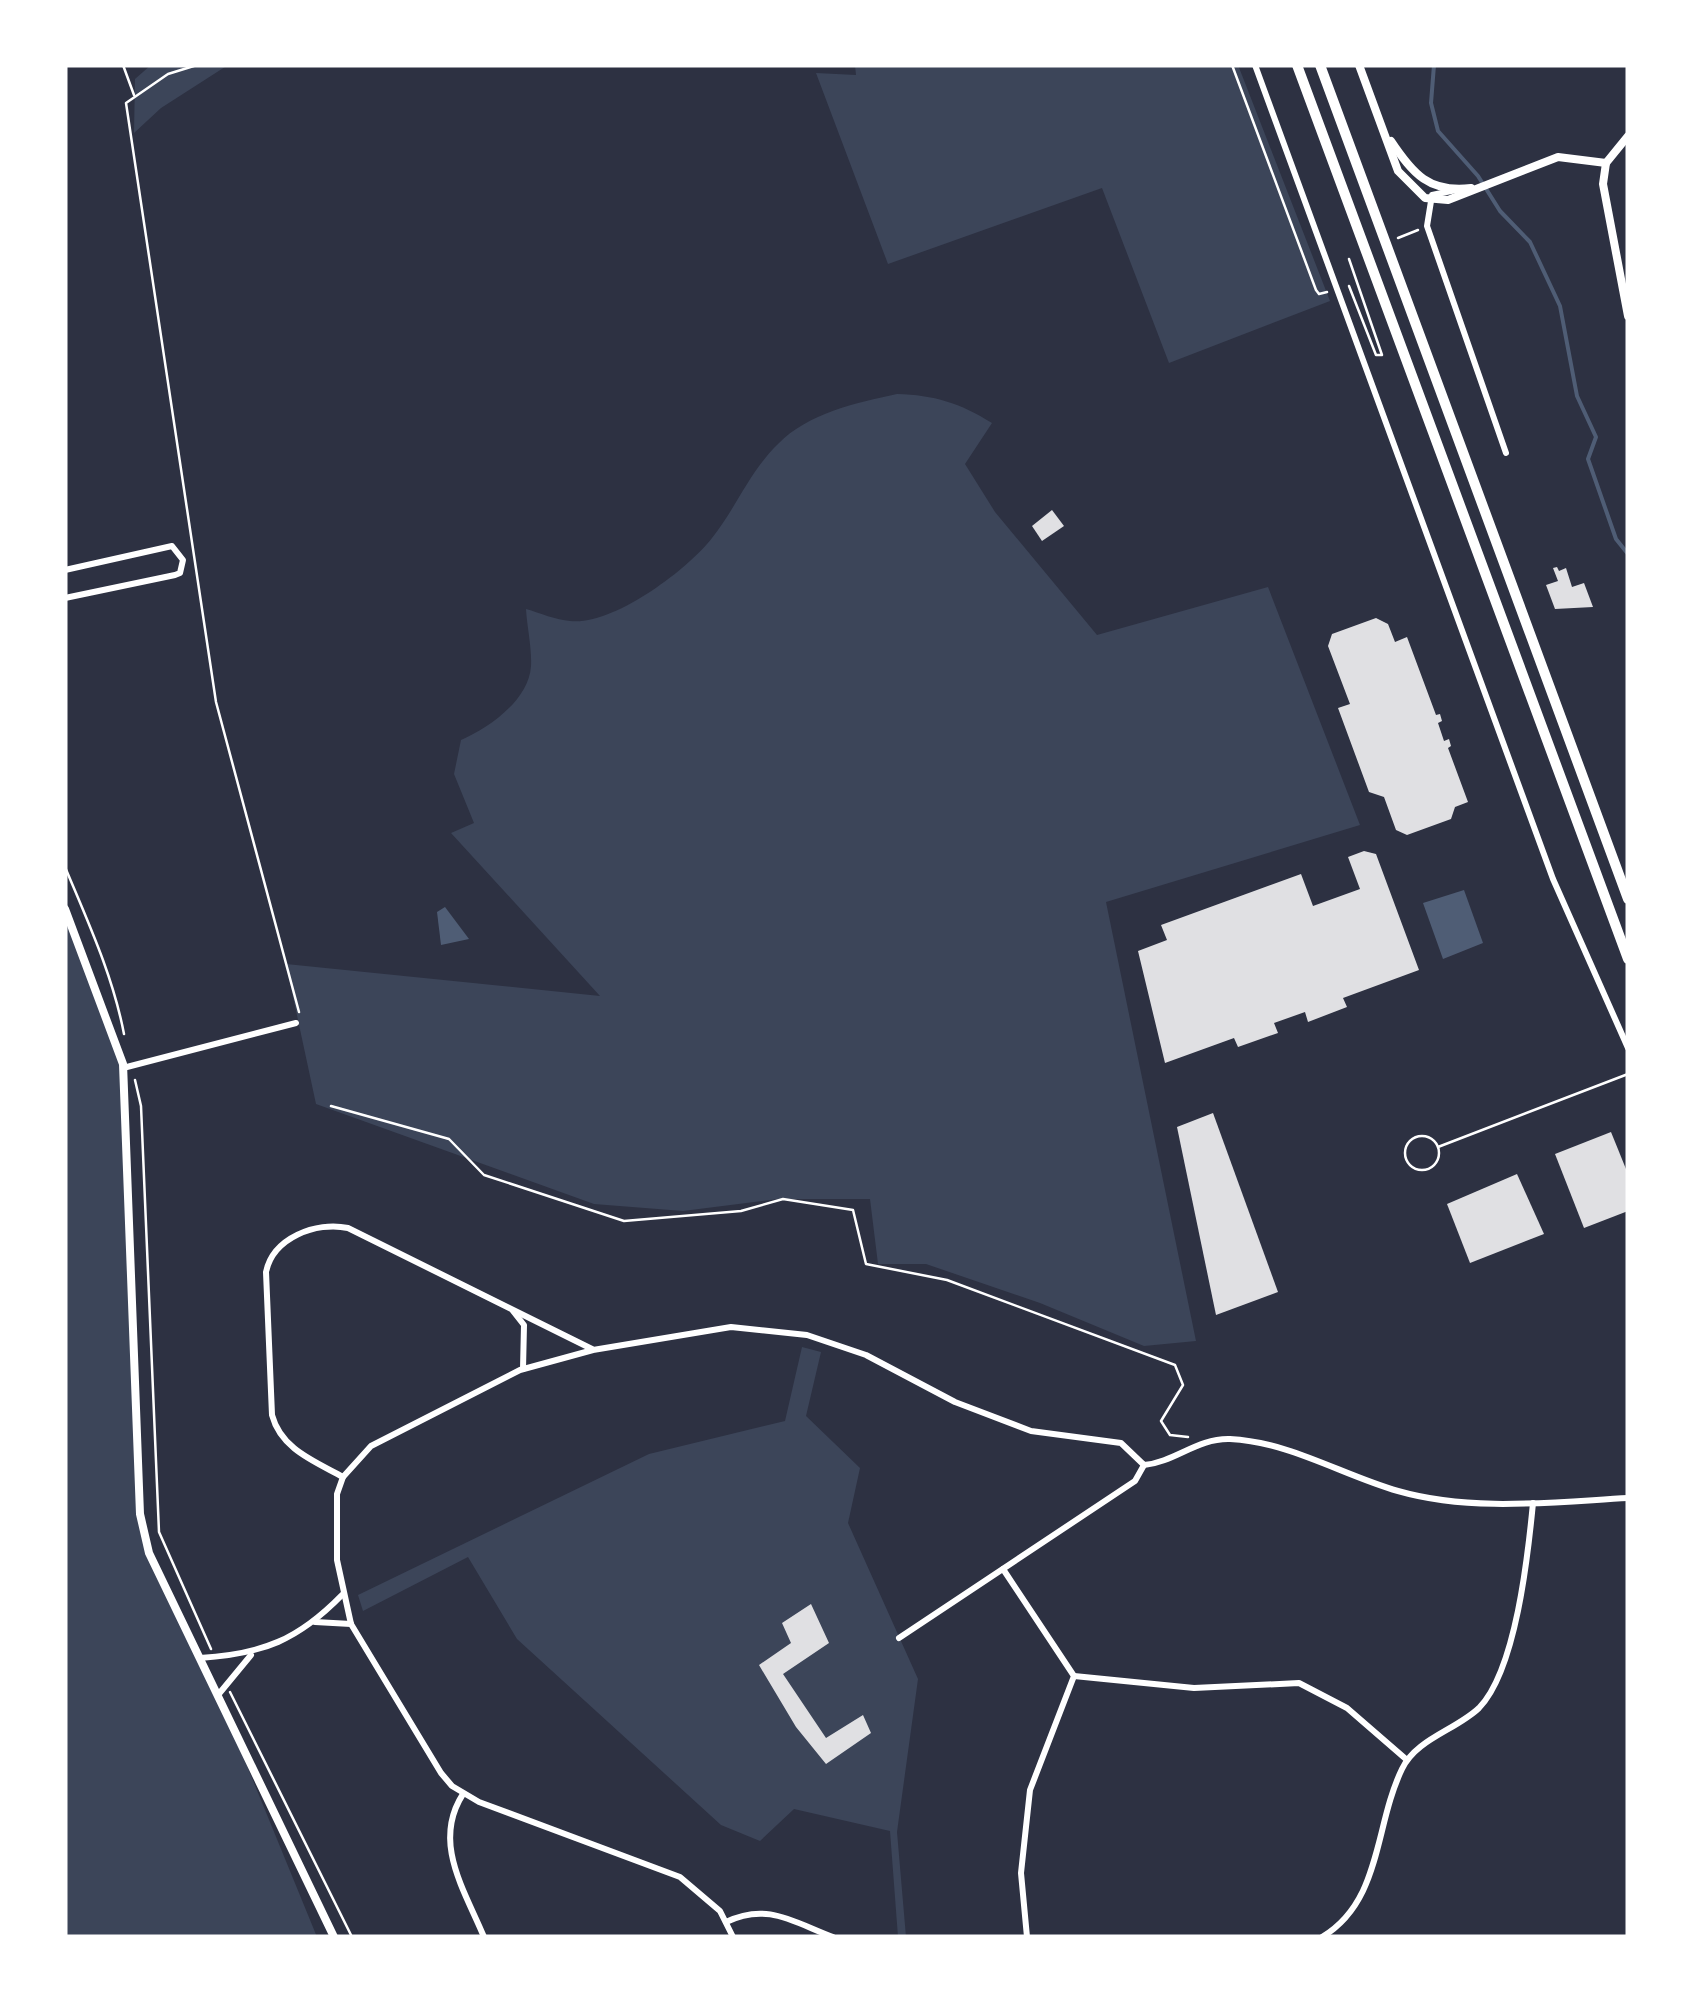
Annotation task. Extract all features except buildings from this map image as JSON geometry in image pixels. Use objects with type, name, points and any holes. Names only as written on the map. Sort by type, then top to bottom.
[{"type":"highway","points":[[1297,65],[1628,959]]},
{"type":"highway","points":[[1320,65],[1628,898]]},
{"type":"street","points":[[1255,65],[1552,879],[1628,1048]]},
{"type":"street","points":[[1359,65],[1404,181],[1429,199],[1448,200],[1558,157],[1606,163]]},
{"type":"street","points":[[1386,133],[1424,181],[1429,199],[1427,226],[1506,453]]},
{"type":"street","points":[[1628,136],[1606,163],[1603,184],[1628,316]]},
{"type":"street","points":[[1424,181],[1456,190]]},
{"type":"street","points":[[1429,199],[1475,187]]},
{"type":"street","points":[[65,570],[172,546],[182,560],[180,573],[175,576],[65,598]]},
{"type":"street","points":[[65,910],[128,1067],[140,1514],[150,1553],[334,1937]]},
{"type":"street","points":[[128,1067],[298,1023]]},
{"type":"street","points":[[343,1477],[293,1448],[276,1430],[272,1415],[266,1272],[269,1258],[280,1246],[317,1227],[348,1228],[593,1350]]},
{"type":"street","points":[[513,1310],[524,1326],[523,1369]]},
{"type":"street","points":[[733,1937],[705,1895],[680,1877],[464,1794],[441,1773],[351,1624],[342,1595],[335,1518],[343,1477],[370,1446],[523,1369],[593,1350],[731,1328],[807,1335],[866,1355],[955,1402],[1031,1431],[1121,1443],[1144,1465],[1162,1464],[1206,1440],[1233,1439],[1289,1450],[1398,1491],[1446,1502],[1628,1498]]},
{"type":"street","points":[[899,1638],[1136,1480],[1144,1465]]},
{"type":"street","points":[[1322,1937],[1340,1926],[1363,1896],[1407,1760],[1478,1708],[1494,1689],[1510,1636],[1533,1502]]},
{"type":"street","points":[[1004,1569],[1074,1676]]},
{"type":"street","points":[[218,1695],[251,1655],[315,1622],[342,1595]]},
{"type":"street","points":[[315,1622],[351,1624]]},
{"type":"street","points":[[200,1658],[251,1655]]},
{"type":"street","points":[[1074,1676],[1194,1688],[1299,1683],[1347,1708],[1407,1760]]},
{"type":"street","points":[[1027,1937],[1022,1873],[1030,1790],[1074,1676]]},
{"type":"street","points":[[464,1794],[452,1811],[447,1834],[450,1854],[484,1937]]},
{"type":"street","points":[[726,1922],[748,1910],[770,1913],[833,1937]]},
{"type":"lane","points":[[1438,1148],[1628,1074]]},
{"type":"lane","points":[[1416,1137],[1430,1138],[1438,1148],[1438,1161],[1426,1169],[1414,1167],[1406,1158],[1407,1146],[1416,1137]]},
{"type":"path","points":[[122,65],[135,95]]},
{"type":"path","points":[[197,65],[168,74],[126,103],[197,553],[216,702],[298,1023]]},
{"type":"path","points":[[1232,65],[1316,290],[1319,294],[1351,286],[1376,355],[1382,355],[1348,259]]},
{"type":"path","points":[[1396,239],[1427,226]]},
{"type":"path","points":[[65,867],[98,958],[116,990],[125,1038]]},
{"type":"path","points":[[128,1067],[141,1106],[159,1532],[211,1641],[212,1658]]},
{"type":"path","points":[[330,1106],[449,1139],[484,1175],[624,1221],[740,1211],[783,1199],[852,1210],[866,1264],[947,1280],[1175,1364],[1184,1385],[1161,1420],[1170,1435],[1206,1440]]},
{"type":"path","points":[[225,1686],[236,1699],[352,1937]]},
{"type":"shaded area","points":[[151,65],[228,65],[161,108],[134,133],[135,79]]},
{"type":"shaded area","points":[[855,65],[1238,65],[1330,301],[1169,363],[1102,188],[888,264],[816,73],[856,75]]},
{"type":"shaded area","points":[[897,394],[946,401],[992,423],[965,464],[995,512],[1097,635],[1268,587],[1360,825],[1106,902],[1196,1341],[1144,1346],[1040,1303],[926,1264],[878,1264],[870,1199],[778,1199],[683,1211],[594,1204],[316,1104],[286,964],[600,996],[451,833],[474,823],[454,774],[461,740],[506,711],[529,678],[531,652],[526,609],[570,621],[587,620],[607,615],[648,593],[700,551],[759,466],[790,433],[833,411]]},
{"type":"shaded area","points":[[1464,890],[1483,943],[1443,959],[1423,903]]},
{"type":"shaded area","points":[[445,907],[469,939],[441,945],[437,912]]},
{"type":"shaded area","points":[[65,913],[123,1064],[140,1514],[149,1553],[218,1695],[317,1937],[65,1937]]},
{"type":"shaded area","points":[[802,1347],[821,1352],[806,1416],[860,1468],[848,1523],[918,1679],[897,1832],[906,1937],[898,1937],[890,1831],[794,1809],[760,1841],[721,1825],[517,1639],[468,1557],[363,1611],[358,1595],[649,1454],[785,1421]]},
{"type":"waterway","points":[[1434,65],[1431,103],[1438,131],[1478,176],[1500,211],[1530,242],[1560,306],[1577,396],[1596,437],[1588,459],[1616,539],[1628,554]]}]
